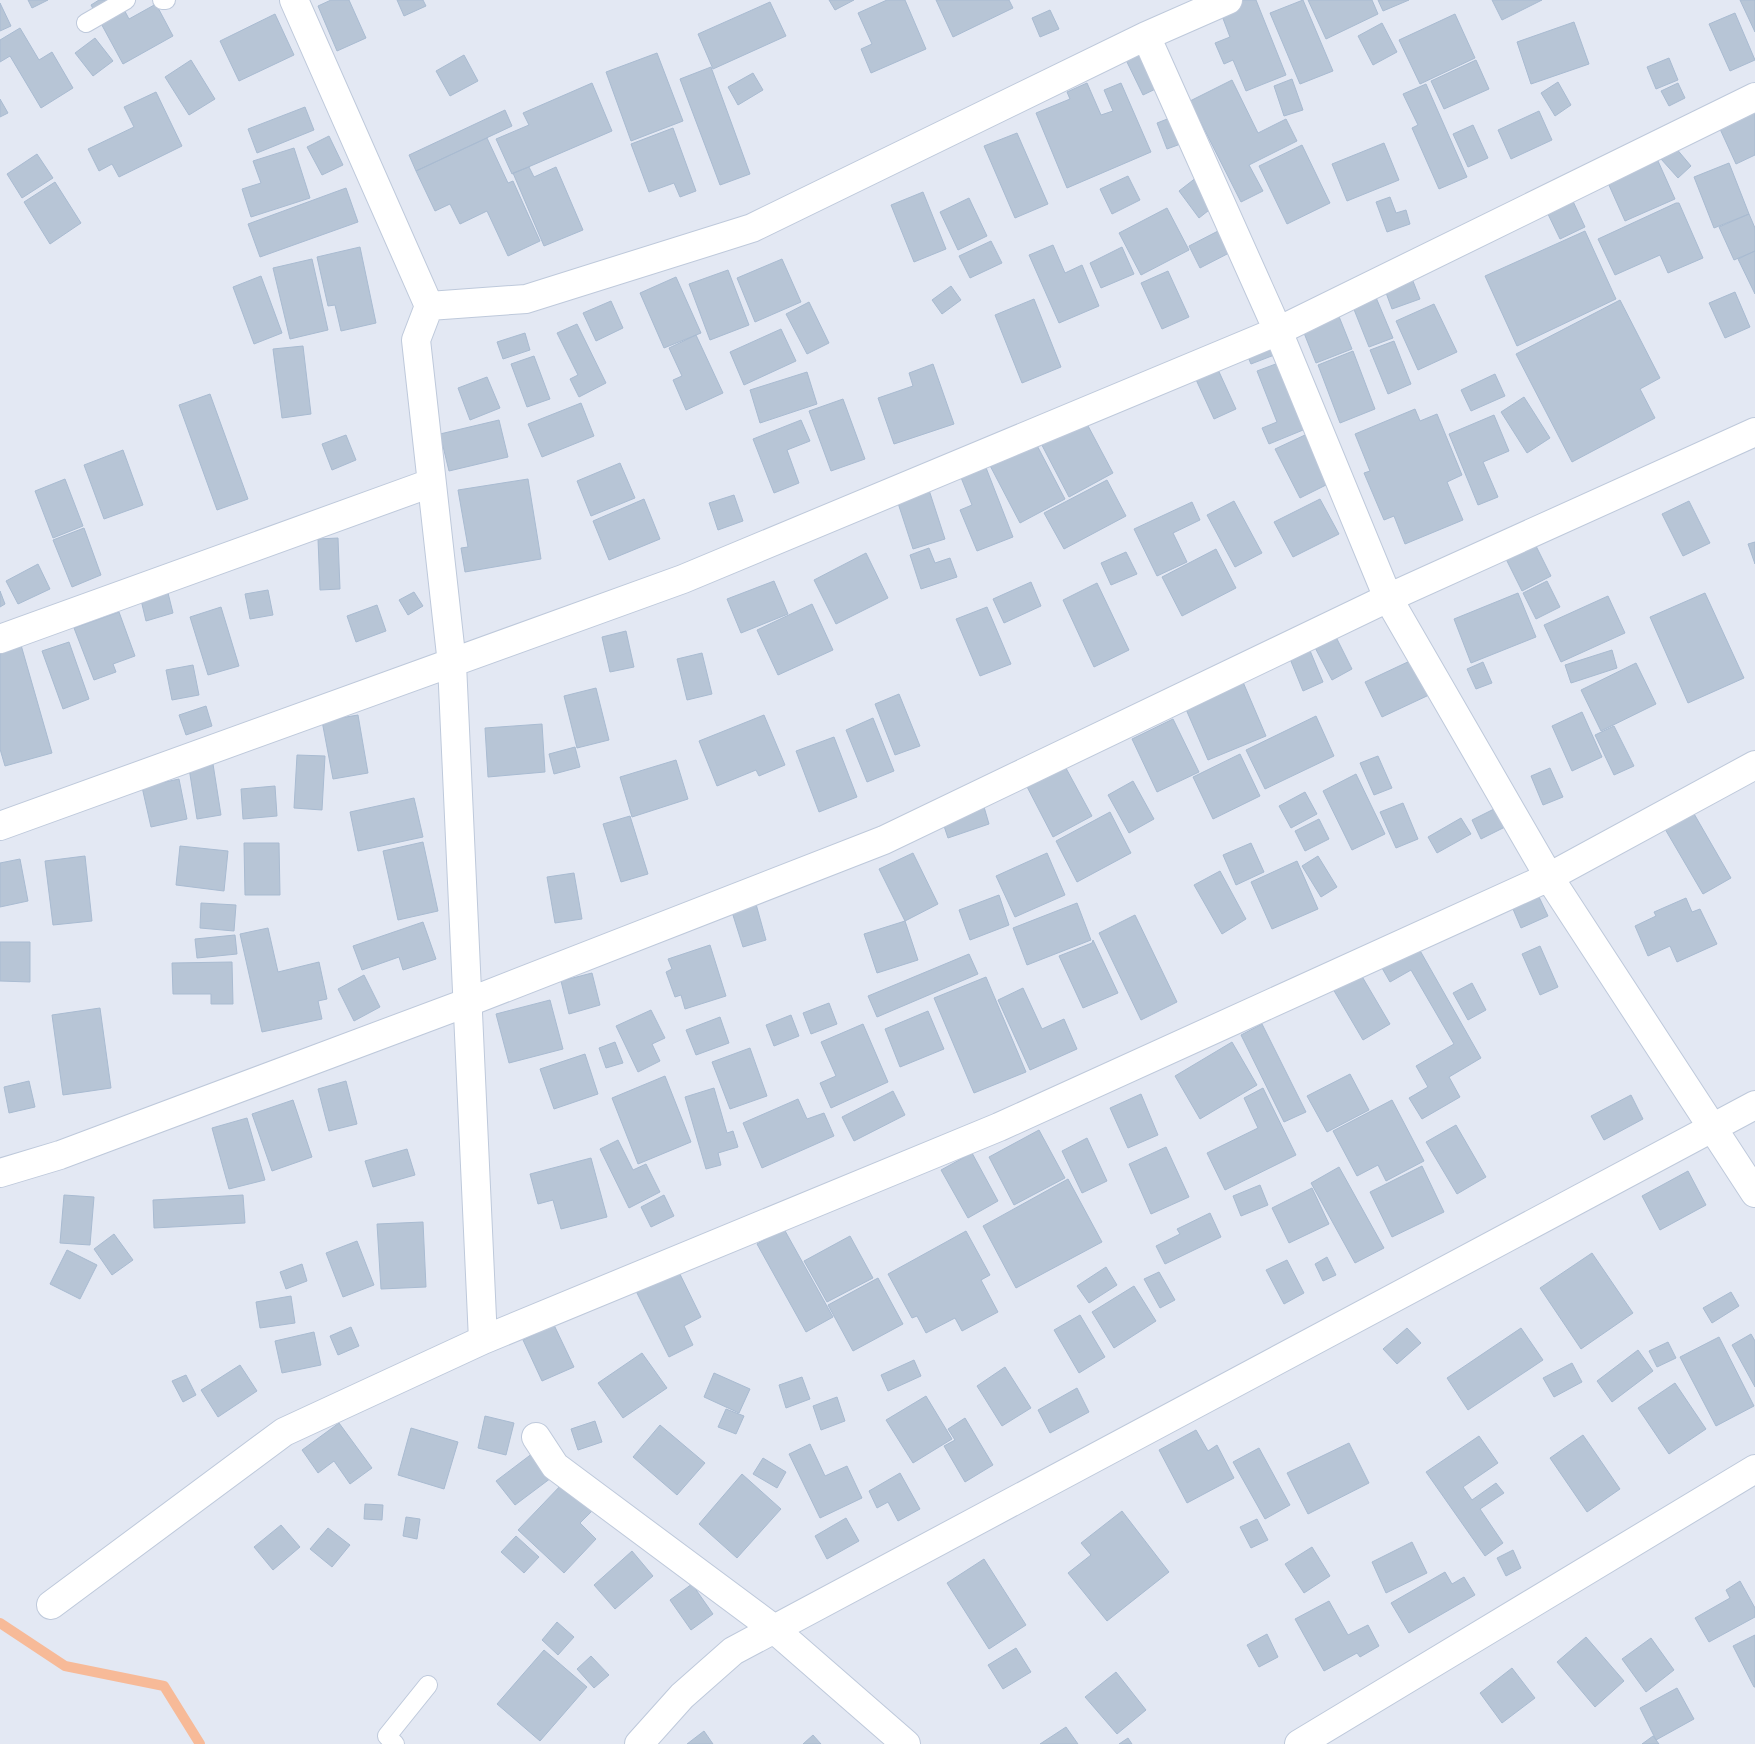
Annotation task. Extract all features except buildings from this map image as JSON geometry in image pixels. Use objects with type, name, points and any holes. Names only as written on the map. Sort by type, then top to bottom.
[{"type":"street","points":[[294,0],[429,306],[416,340],[452,664],[483,1340]]},
{"type":"street","points":[[429,306],[526,299],[752,228],[1146,36],[1228,0]]},
{"type":"street","points":[[1146,36],[1278,330],[1388,598],[1549,877],[1755,1192]]},
{"type":"street","points":[[0,826],[452,664],[682,579],[1278,330],[1755,97]]},
{"type":"street","points":[[0,1173],[60,1155],[466,1002],[884,840],[1388,598],[1755,432]]},
{"type":"street","points":[[0,639],[431,483]]},
{"type":"street","points":[[51,1605],[284,1432],[483,1340],[999,1127],[1549,877],[1755,765]]},
{"type":"street","points":[[639,1744],[682,1696],[733,1651],[1755,1105]]},
{"type":"street","points":[[536,1437],[555,1466],[774,1629],[906,1744]]},
{"type":"street","points":[[1299,1744],[1755,1470]]},
{"type":"lane","points":[[86,23],[126,0]]},
{"type":"lane","points":[[395,1744],[387,1736],[428,1685]]},
{"type":"waterway","points":[[0,1623],[65,1666],[164,1686],[200,1744]]}]
